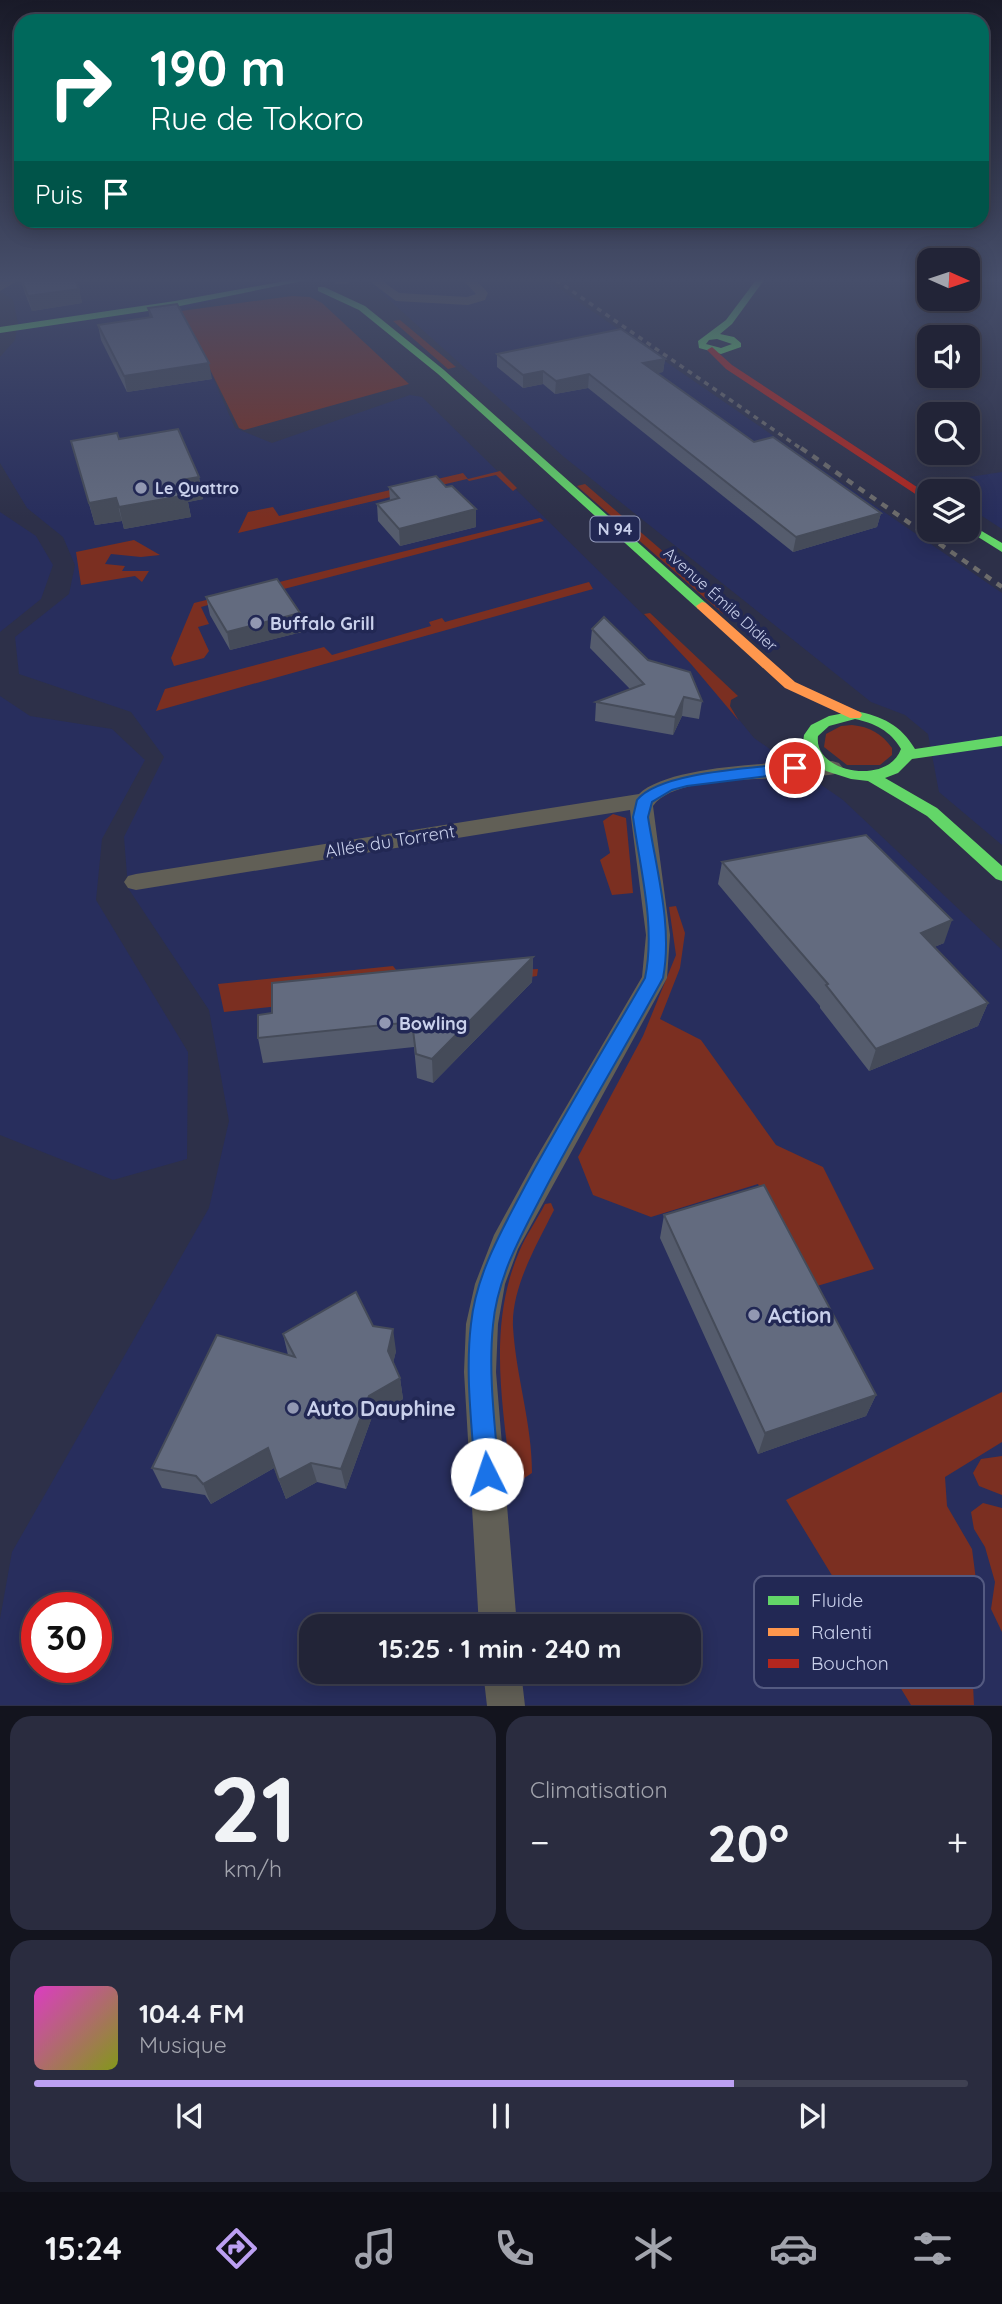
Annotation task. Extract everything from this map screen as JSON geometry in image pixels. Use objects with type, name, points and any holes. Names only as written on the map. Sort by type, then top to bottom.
[{"type":"main road","name":"Avenue Émile Didier","points":[[426,360],[790,685],[855,715],[882,723],[902,737],[960,748]]},
{"type":"main road","points":[[723,360],[729,367],[917,492]]},
{"type":"main road","points":[[729,360],[729,367]]},
{"type":"main road","points":[[980,534],[1002,548]]},
{"type":"main road","name":"Avenue Émile Didier","points":[[790,685],[808,727],[815,754],[832,768]]},
{"type":"main road","points":[[808,727],[823,720],[855,715]]},
{"type":"main road","points":[[902,737],[907,769],[932,812]]},
{"type":"main road","points":[[871,776],[907,769],[960,748],[1002,741]]},
{"type":"main road","points":[[832,768],[871,776],[932,812],[1002,875]]},
{"type":"street","points":[[752,773],[808,727]]},
{"type":"street","points":[[497,1614],[480,1372],[482,1324],[490,1284],[505,1245],[545,1169],[654,978],[659,957],[658,935],[640,817],[645,800],[652,793],[677,784],[795,768],[832,768]]},
{"type":"street","name":"Allée du Torrent","points":[[135,882],[645,800]]},
{"type":"street","points":[[503,1684],[506,1706]]},
{"type":"shaded area","points":[[0,360],[205,360],[235,428],[272,443],[410,395],[422,397],[669,640],[710,684],[754,738],[843,800],[1002,950],[1002,1705],[0,1705],[0,1619],[12,1552],[209,1208],[229,1121],[209,1010],[128,888],[124,837],[164,757],[131,712],[19,674],[15,637],[69,594],[75,565],[63,537],[27,508],[0,463]]},
{"type":"shaded area","points":[[205,360],[383,360],[409,384],[244,430],[239,428]]},
{"type":"shaded area","points":[[437,360],[447,360],[456,367],[448,369]]},
{"type":"shaded area","points":[[456,360],[663,360],[917,535],[917,542],[928,542],[1002,593],[1002,845],[939,792],[928,734],[905,715],[871,702],[564,457]]},
{"type":"shaded area","points":[[500,471],[517,488],[513,491],[496,475],[469,481],[467,479],[238,533],[248,512],[273,507],[279,516],[463,473],[468,479]]},
{"type":"shaded area","points":[[1002,472],[1002,529],[980,515],[980,479],[956,479]]},
{"type":"shaded area","points":[[585,484],[732,611],[723,614],[577,486]]},
{"type":"shaded area","points":[[0,512],[36,536],[53,565],[41,599],[0,632]]},
{"type":"shaded area","points":[[540,518],[544,521],[280,590],[276,586],[201,607],[209,624],[198,627],[209,651],[204,658],[174,666],[171,658],[194,603]]},
{"type":"shaded area","points":[[134,540],[160,555],[141,557],[111,554],[105,564],[125,566],[122,571],[149,571],[142,582],[135,576],[81,585],[76,552]]},
{"type":"shaded area","points":[[589,582],[593,589],[156,711],[165,689],[324,647],[332,655],[431,626],[429,622],[442,618],[445,622]]},
{"type":"shaded area","points":[[650,613],[738,696],[731,700],[730,706],[739,721],[644,614]]},
{"type":"shaded area","points":[[0,696],[30,716],[112,729],[145,760],[102,839],[96,900],[188,1052],[187,1159],[113,1180],[0,1135]]},
{"type":"shaded area","points":[[852,725],[870,729],[884,738],[892,748],[892,755],[880,765],[847,765],[824,747],[826,734],[841,726]]},
{"type":"shaded area","points":[[613,814],[626,818],[633,893],[612,895],[600,860],[610,853],[603,821]]},
{"type":"shaded area","points":[[676,906],[685,933],[680,968],[660,1019],[701,1040],[776,1145],[823,1167],[874,1269],[807,1289],[758,1184],[651,1217],[593,1195],[578,1157],[643,1036],[676,955],[669,907]]},
{"type":"shaded area","points":[[393,966],[401,976],[538,969],[537,976],[499,982],[224,1012],[218,984]]},
{"type":"shaded area","points":[[551,1203],[554,1210],[526,1267],[513,1312],[532,1473],[512,1486],[500,1368],[503,1309],[509,1280],[522,1246],[545,1204]]},
{"type":"shaded area","points":[[1002,1392],[1002,1442],[945,1477],[947,1506],[972,1549],[976,1576],[832,1576],[786,1500]]},
{"type":"shaded area","points":[[1002,1456],[1002,1495],[979,1486],[973,1473],[981,1459]]},
{"type":"shaded area","points":[[983,1503],[1002,1508],[1002,1632],[991,1609],[995,1582],[985,1547],[974,1529],[971,1512]]},
{"type":"shaded area","points":[[901,1688],[973,1688],[974,1705],[911,1705]]},
{"type":"building","points":[[116,360],[207,360],[209,363],[124,376]]},
{"type":"building","points":[[504,360],[662,360],[643,363],[754,442],[773,437],[881,513],[796,537],[589,374],[556,381],[543,371],[523,375]]},
{"type":"building","name":"Le Quattro","points":[[178,429],[199,477],[181,480],[187,495],[119,507],[116,498],[89,503],[71,441],[117,433],[119,439]]},
{"type":"building","points":[[436,476],[446,487],[452,486],[476,509],[399,529],[377,504],[399,498],[389,487]]},
{"type":"building","points":[[277,579],[300,613],[227,632],[206,597]]},
{"type":"building","points":[[604,617],[648,660],[690,672],[702,701],[684,697],[675,717],[596,702],[644,684],[592,629]]},
{"type":"building","points":[[866,835],[952,920],[921,933],[988,1003],[876,1049],[826,985],[828,984],[722,862]]},
{"type":"building","points":[[533,957],[432,1059],[416,1054],[412,1022],[258,1038],[258,1015],[272,1013],[272,983]]},
{"type":"building","name":"Action","points":[[764,1185],[876,1395],[765,1433],[664,1215]]},
{"type":"building","name":"Auto Dauphine","points":[[356,1292],[373,1326],[393,1329],[388,1351],[400,1378],[369,1396],[341,1469],[311,1463],[279,1480],[268,1448],[203,1484],[196,1476],[152,1468],[217,1335],[295,1357],[283,1334]]},
{"type":"railway","points":[[672,360],[803,450]]},
{"type":"railway","points":[[801,448],[1002,587]]},
{"type":"traffic: fast","points":[[426,360],[702,606]]},
{"type":"traffic: fast","points":[[980,534],[1002,548]]},
{"type":"traffic: fast","points":[[855,715],[879,722],[904,741],[908,749],[902,763],[893,770],[873,776],[851,775],[823,763],[814,753],[810,743],[811,735],[824,723],[855,715]]},
{"type":"traffic: fast","points":[[907,755],[1002,741]]},
{"type":"traffic: fast","points":[[871,776],[932,812],[1002,875]]},
{"type":"traffic: slow","points":[[702,606],[790,685],[855,715]]},
{"type":"traffic: jam","points":[[722,360],[917,492]]},
{"type":"place","name":"Le Quattro","points":[[141,488]]},
{"type":"place","name":"Buffalo Grill","points":[[256,623]]},
{"type":"place","name":"Bowling","points":[[385,1023]]},
{"type":"place","name":"Action","points":[[754,1315]]},
{"type":"place","name":"Auto Dauphine","points":[[293,1408]]},
{"type":"route","points":[[487,1474],[480,1372],[482,1324],[490,1284],[505,1245],[545,1169],[654,978],[659,957],[641,809],[652,793],[667,787],[795,768]]}]
